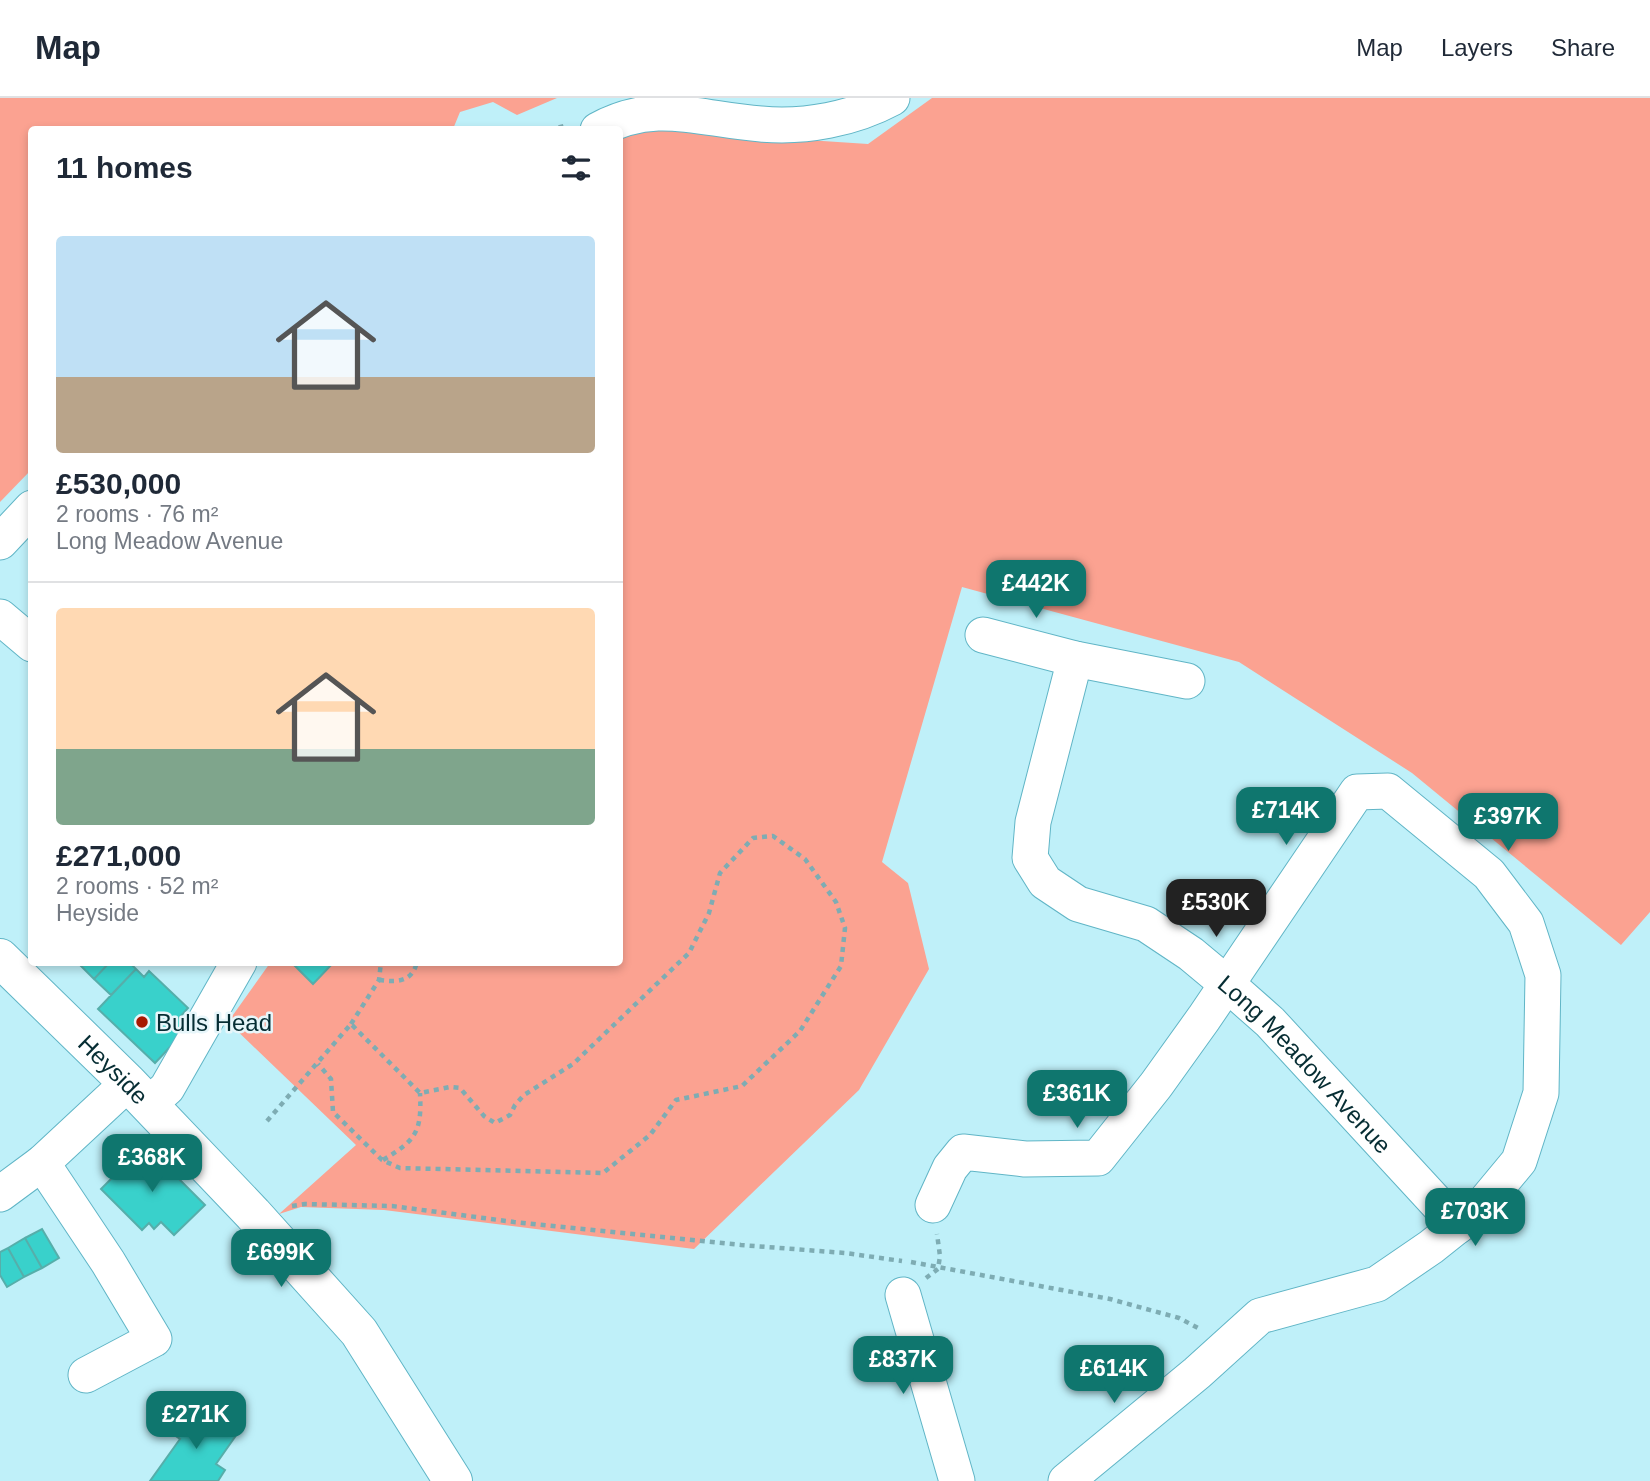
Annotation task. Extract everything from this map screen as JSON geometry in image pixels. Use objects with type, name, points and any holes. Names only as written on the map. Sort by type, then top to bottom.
[{"type":"main road","name":"Heyside","points":[[0,958],[138,1094],[268,1230],[359,1332],[453,1481]]},
{"type":"street","points":[[605,126],[625,115],[661,111],[702,114],[761,124],[804,124],[851,116],[892,98]]},
{"type":"street","points":[[0,542],[28,512]]},
{"type":"street","points":[[0,617],[28,641]]},
{"type":"street","points":[[984,635],[1075,659],[1186,681]]},
{"type":"street","name":"Long Meadow Avenue","points":[[1075,659],[1034,822],[1030,858],[1045,882],[1078,904],[1146,924],[1191,954],[1270,1022],[1458,1226]]},
{"type":"street","points":[[933,1205],[950,1168],[963,1152],[1025,1159],[1098,1157],[1156,1085],[1357,792],[1388,791],[1489,874],[1526,923],[1543,975],[1541,1093],[1519,1161],[1480,1208],[1377,1284],[1260,1316],[1066,1481]]},
{"type":"street","points":[[0,1195],[138,1094],[167,1088],[237,966]]},
{"type":"street","points":[[42,1163],[108,1262],[154,1339],[86,1376]]},
{"type":"street","points":[[903,1296],[957,1481]]},
{"type":"path","points":[[318,1064],[331,1079],[333,1112],[382,1160],[400,1168],[603,1173],[650,1135],[676,1100],[742,1086],[800,1031],[841,966],[845,928],[836,902],[806,859],[773,836],[753,838],[720,873],[709,913],[689,953],[573,1064],[524,1095],[510,1115],[495,1124],[484,1116],[460,1088],[450,1087],[420,1093]]},
{"type":"path","points":[[267,1121],[351,1024],[379,980],[381,966]]},
{"type":"path","points":[[379,980],[396,981],[409,978],[416,966]]},
{"type":"path","points":[[351,1024],[420,1093],[421,1117],[415,1134],[406,1146],[382,1160]]},
{"type":"path","points":[[268,1230],[292,1206],[370,1205],[741,1245],[845,1253],[938,1266],[1110,1299],[1179,1318],[1204,1331],[1222,1350]]},
{"type":"path","points":[[903,1296],[938,1266],[940,1256],[933,1205]]},
{"type":"shaded area","points":[[0,98],[557,98],[517,115],[493,102],[460,112],[454,126],[28,126],[28,473],[0,502]]},
{"type":"shaded area","points":[[932,98],[1650,98],[1650,912],[1621,945],[1412,773],[1239,662],[962,587],[882,862],[908,883],[929,969],[859,1090],[694,1249],[384,1210],[301,1207],[279,1214],[356,1145],[228,1022],[268,966],[623,966],[623,138],[630,133],[657,130],[868,144]]},
{"type":"building","points":[[81,966],[106,966],[94,979]]},
{"type":"building","points":[[106,966],[133,966],[136,969],[111,995],[94,979]]},
{"type":"building","points":[[295,966],[330,966],[313,984]]},
{"type":"building","points":[[136,969],[144,977],[149,971],[188,1008],[179,1018],[189,1027],[155,1063],[98,1009]]},
{"type":"building","points":[[145,1145],[205,1205],[174,1235],[161,1222],[154,1229],[149,1223],[142,1230],[101,1189]]},
{"type":"building","points":[[42,1229],[59,1258],[42,1268],[25,1238]]},
{"type":"building","points":[[25,1238],[42,1268],[24,1277],[8,1248]]},
{"type":"building","points":[[8,1248],[24,1277],[7,1287],[0,1275],[0,1252]]},
{"type":"building","points":[[185,1411],[202,1422],[207,1414],[237,1434],[216,1464],[225,1470],[218,1481],[150,1481],[180,1439],[170,1432]]},
{"type":"place","name":"Bulls Head","points":[[142,1022]]}]
